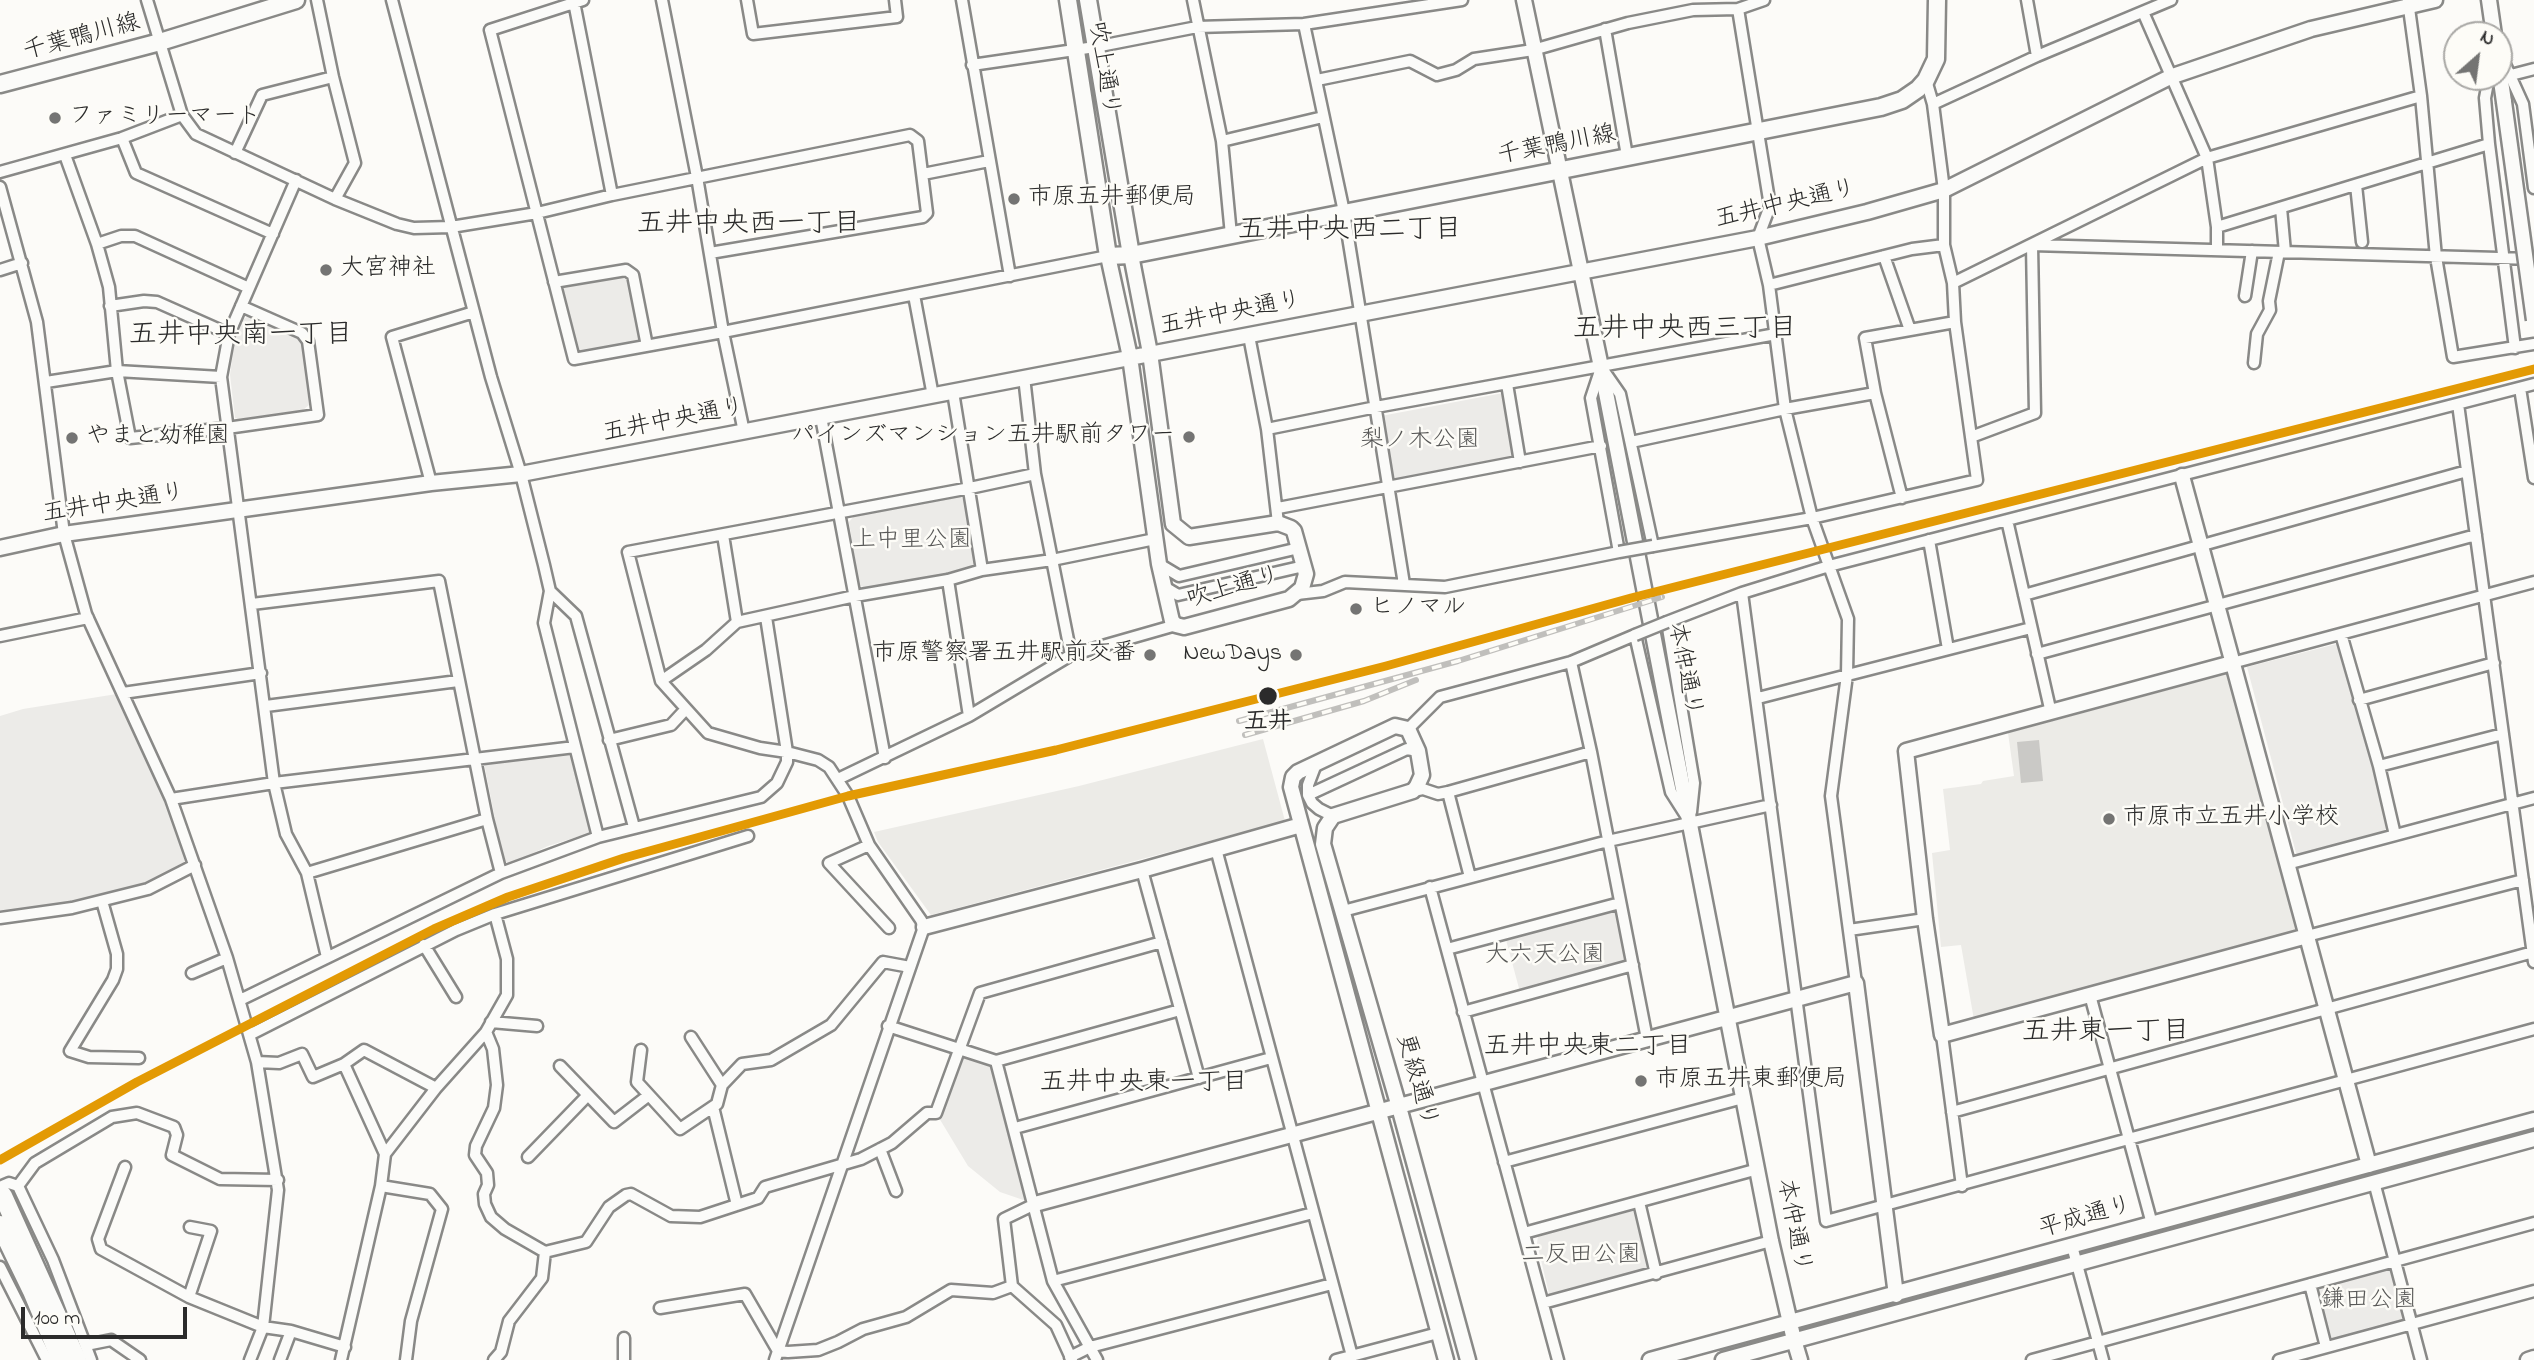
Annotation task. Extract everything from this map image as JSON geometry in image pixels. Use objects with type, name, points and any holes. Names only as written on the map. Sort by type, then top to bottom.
[{"type":"highway","points":[[7,1190],[82,1352]]},
{"type":"highway","points":[[0,1225],[61,1360]]},
{"type":"main road","name":"千葉鴨川線","points":[[0,84],[160,42],[296,0]]},
{"type":"main road","name":"吹上通り","points":[[1068,0],[1108,256]]},
{"type":"main road","name":"吹上通り","points":[[1088,0],[1131,255]]},
{"type":"main road","points":[[1926,80],[1936,59],[1937,0]]},
{"type":"main road","name":"千葉鴨川線","points":[[1108,256],[1131,255],[1881,107],[1902,100],[1926,80]]},
{"type":"street","points":[[147,0],[182,115],[196,134],[397,225],[414,228],[451,227],[537,214],[612,195],[910,135],[918,141],[927,213],[923,217],[710,253]]},
{"type":"street","points":[[317,0],[332,77],[355,163],[335,199]]},
{"type":"street","points":[[392,0],[474,312],[521,474],[550,591],[544,623],[598,837]]},
{"type":"street","points":[[663,0],[723,332],[744,432]]},
{"type":"street","points":[[747,0],[753,34],[897,17],[895,0]]},
{"type":"street","points":[[962,0],[1010,276]]},
{"type":"street","points":[[1193,0],[1222,141],[1231,235]]},
{"type":"street","points":[[972,65],[1096,47],[1197,27],[1304,24],[1462,0]]},
{"type":"street","name":"本仲通り","points":[[1524,0],[1601,367],[1771,1241],[1800,1360]]},
{"type":"street","points":[[1317,80],[1410,61],[1437,75],[1456,70],[1474,59],[1533,50],[1605,29],[1693,10],[1738,9],[1764,0]]},
{"type":"street","points":[[2027,0],[2036,57]]},
{"type":"street","points":[[1933,104],[2171,0]]},
{"type":"street","name":"五井中央通り","points":[[0,548],[64,534],[431,483],[521,474],[1758,238],[1944,190],[2170,77],[2311,29],[2409,3],[2435,0]]},
{"type":"street","points":[[2489,0],[2492,21]]},
{"type":"street","points":[[612,195],[578,1],[490,30],[574,359],[1108,256]]},
{"type":"street","points":[[2409,3],[2421,96],[2436,257],[2453,357],[2534,344]]},
{"type":"street","points":[[1738,9],[1770,206],[1758,238],[1769,285],[1785,409],[1812,519],[1848,619],[1847,675],[1831,796],[1896,1294]]},
{"type":"street","points":[[2143,12],[2207,158],[2217,227],[2217,250]]},
{"type":"street","points":[[1304,24],[1344,212],[1404,584]]},
{"type":"street","points":[[1605,29],[1627,156]]},
{"type":"street","points":[[2513,70],[2534,69]]},
{"type":"street","points":[[234,153],[262,95],[332,77]]},
{"type":"street","points":[[1297,594],[1323,591],[1345,582],[1445,587],[1619,552],[1812,519],[1977,480],[1955,322],[1953,283],[1944,246],[1944,190],[1933,104],[1926,80]]},
{"type":"street","points":[[2513,86],[2523,104],[2534,188]]},
{"type":"street","points":[[2486,91],[2489,144],[2515,348]]},
{"type":"street","points":[[2504,91],[2534,320]]},
{"type":"street","points":[[1953,283],[2207,158],[2421,96]]},
{"type":"street","points":[[0,172],[122,138],[182,115]]},
{"type":"street","points":[[1222,141],[1323,117]]},
{"type":"street","points":[[122,138],[136,173],[273,234]]},
{"type":"street","points":[[2217,227],[2489,144]]},
{"type":"street","points":[[65,155],[97,244],[109,287],[117,370],[130,438],[318,415],[308,341],[302,333],[241,306]]},
{"type":"street","points":[[923,174],[989,161]]},
{"type":"street","points":[[296,180],[229,334],[221,377],[274,782],[286,834],[307,873],[327,957]]},
{"type":"street","points":[[2356,185],[2361,242]]},
{"type":"street","points":[[0,187],[37,322],[64,534],[88,618],[171,799],[227,958],[257,1062],[278,1180],[263,1328],[250,1360]]},
{"type":"street","points":[[2254,363],[2257,334],[2270,310],[2269,301],[2282,252],[2281,208]]},
{"type":"street","points":[[97,244],[121,236],[135,236],[248,288]]},
{"type":"street","points":[[2032,245],[2534,259]]},
{"type":"street","points":[[1971,437],[2035,414],[2032,245]]},
{"type":"street","points":[[1769,285],[1912,249],[1944,246]]},
{"type":"street","points":[[2245,296],[2252,251]]},
{"type":"street","name":"吹上通り","points":[[1108,256],[1130,357],[1155,539],[1170,614],[1176,625],[1184,627],[1289,598],[1297,594],[1305,582],[1304,566],[1294,531],[1278,516],[1189,537],[1173,524],[1150,353],[1131,255]]},
{"type":"street","points":[[1884,256],[1910,330]]},
{"type":"street","points":[[0,270],[22,263]]},
{"type":"street","points":[[554,282],[626,270],[633,275],[647,346]]},
{"type":"street","points":[[914,295],[933,396]]},
{"type":"street","points":[[110,306],[157,302],[229,334]]},
{"type":"street","points":[[431,483],[392,337],[474,312]]},
{"type":"street","points":[[1902,498],[1864,338],[1955,322]]},
{"type":"street","points":[[1267,429],[1776,334]]},
{"type":"street","points":[[1249,336],[1267,429],[1278,516],[1387,486],[1601,446]]},
{"type":"street","points":[[1601,367],[1620,394],[1653,546]]},
{"type":"street","points":[[1601,367],[1591,398],[1619,552]]},
{"type":"street","points":[[46,382],[117,370],[221,377]]},
{"type":"street","points":[[1024,377],[1035,474],[1071,654]]},
{"type":"street","points":[[1507,384],[1520,462]]},
{"type":"street","points":[[1408,729],[1440,697],[1571,662],[1742,593],[1829,566],[2534,384]]},
{"type":"street","points":[[2520,388],[2534,478]]},
{"type":"street","points":[[953,392],[982,570]]},
{"type":"street","points":[[1631,442],[1875,393]]},
{"type":"street","points":[[1952,1112],[2326,1009],[2533,957],[2458,404]]},
{"type":"street","points":[[821,417],[885,758]]},
{"type":"street","points":[[2024,594],[2468,471]]},
{"type":"street","points":[[776,1356],[924,928],[869,845],[838,779],[823,763],[787,751],[760,748],[708,733],[661,681],[628,552],[1035,474]]},
{"type":"street","points":[[2182,476],[2369,1165]]},
{"type":"street","points":[[2007,520],[2051,713]]},
{"type":"street","points":[[723,535],[737,622]]},
{"type":"street","points":[[2037,654],[2476,535]]},
{"type":"street","points":[[661,681],[706,650],[737,622],[855,596],[948,580],[982,570],[1052,560],[1155,539]]},
{"type":"street","points":[[1929,540],[1948,649]]},
{"type":"street","points":[[1159,564],[1179,576],[1299,548]]},
{"type":"street","points":[[1163,586],[1178,595],[1304,566]]},
{"type":"street","points":[[948,580],[969,716]]},
{"type":"street","points":[[252,604],[439,581],[500,873]]},
{"type":"street","points":[[1962,1186],[1925,919],[1906,751],[2534,582]]},
{"type":"street","points":[[550,591],[576,616],[634,827]]},
{"type":"street","points":[[1742,593],[1826,1221],[2534,1029]]},
{"type":"street","points":[[240,1000],[500,873],[598,837],[761,797],[777,783],[787,762],[766,617]]},
{"type":"street","points":[[0,636],[88,618]]},
{"type":"street","points":[[1667,622],[1694,783],[1690,822]]},
{"type":"street","points":[[838,779],[969,716],[1071,654],[1176,625]]},
{"type":"street","points":[[1758,698],[2031,628]]},
{"type":"street","points":[[2341,634],[2379,766],[2395,835]]},
{"type":"street","points":[[1635,635],[1671,792],[1690,822]]},
{"type":"street","points":[[1571,662],[1647,1039]]},
{"type":"street","points":[[2359,700],[2494,663]]},
{"type":"street","points":[[123,693],[261,673]]},
{"type":"street","points":[[266,706],[458,681]]},
{"type":"street","points":[[609,740],[671,725],[685,709]]},
{"type":"street","points":[[1408,729],[1395,726],[1316,764],[1308,785],[1308,795],[1312,803],[1334,816],[1413,791],[1423,789],[1438,794],[1448,792],[1591,752]]},
{"type":"street","points":[[1408,729],[1418,751],[1422,775],[1434,787],[1448,792]]},
{"type":"street","points":[[2379,766],[2503,734]]},
{"type":"street","points":[[171,799],[274,782],[575,747]]},
{"type":"street","points":[[1308,795],[1407,749],[1418,751]]},
{"type":"street","name":"更級通り","points":[[1316,764],[1298,772],[1291,781],[1446,1360]]},
{"type":"street","points":[[1413,791],[1422,775]]},
{"type":"street","points":[[1448,792],[1470,877]]},
{"type":"street","points":[[2287,864],[2534,798]]},
{"type":"street","points":[[1343,911],[1608,841],[1771,804]]},
{"type":"street","name":"更級通り","points":[[1334,816],[1325,828],[1323,844],[1468,1360]]},
{"type":"street","points":[[307,873],[487,819]]},
{"type":"street","points":[[924,928],[1301,825]]},
{"type":"street","points":[[251,1034],[424,945],[495,914],[748,836]]},
{"type":"street","points":[[869,845],[829,863],[889,928]]},
{"type":"street","points":[[1216,849],[1352,1356]]},
{"type":"street","points":[[0,918],[72,908],[148,889],[195,865]]},
{"type":"street","points":[[1142,870],[1199,1078]]},
{"type":"street","points":[[1942,1035],[2523,880]]},
{"type":"street","points":[[1430,887],[1558,1360]]},
{"type":"street","points":[[102,901],[117,954],[117,970],[70,1051],[89,1057],[139,1058]]},
{"type":"street","points":[[1447,949],[1620,903]]},
{"type":"street","points":[[341,1360],[381,1186],[385,1154],[485,1031],[507,995],[506,959],[495,914]]},
{"type":"street","points":[[1849,930],[1925,919]]},
{"type":"street","points":[[485,1031],[493,1049],[497,1085],[494,1108],[476,1146],[475,1155],[487,1173],[485,1204],[491,1217],[505,1229],[545,1252],[586,1242],[610,1207],[626,1195],[631,1194],[675,1217],[700,1217],[758,1198],[765,1187],[861,1159],[892,1143],[927,1113],[936,1113],[980,993],[1162,942]]},
{"type":"street","points":[[424,945],[456,997]]},
{"type":"street","points":[[192,973],[227,958]]},
{"type":"street","points":[[641,1050],[637,1082],[680,1129],[717,1104],[722,1084],[742,1064],[771,1060],[831,1025],[883,962],[910,968]]},
{"type":"street","points":[[1463,1012],[1633,965]]},
{"type":"street","points":[[1332,1284],[1090,1347],[1071,1359],[1056,1325],[1012,1286],[1004,1219],[1035,1204],[1856,984]]},
{"type":"street","points":[[2090,995],[2152,1224]]},
{"type":"street","points":[[888,1026],[996,1061],[1180,1010]]},
{"type":"street","points":[[491,1022],[537,1026]]},
{"type":"street","points":[[691,1037],[722,1084]]},
{"type":"street","points":[[257,1062],[279,1063],[303,1054],[313,1077],[344,1065],[364,1051],[436,1088]]},
{"type":"street","points":[[1015,1128],[1271,1058]]},
{"type":"street","points":[[996,1061],[1053,1281],[1097,1360]]},
{"type":"street","points":[[344,1065],[385,1154]]},
{"type":"street","points":[[560,1066],[614,1122],[649,1096]]},
{"type":"street","points":[[528,1157],[588,1095]]},
{"type":"street","points":[[1504,1162],[1743,1098]]},
{"type":"street","points":[[713,1107],[737,1205]]},
{"type":"street","points":[[7,1190],[35,1163],[112,1117],[137,1113],[174,1127],[177,1135],[172,1155],[220,1179],[278,1180]]},
{"type":"street","name":"平成通り","points":[[1650,1360],[1788,1314],[1896,1294],[2534,1120]]},
{"type":"street","name":"平成通り","points":[[1723,1360],[2534,1139]]},
{"type":"street","points":[[880,1149],[896,1191]]},
{"type":"street","points":[[125,1167],[98,1239],[101,1249],[189,1297],[263,1328],[291,1331],[345,1347]]},
{"type":"street","points":[[1524,1233],[1758,1169]]},
{"type":"street","points":[[2374,1182],[2421,1360]]},
{"type":"street","points":[[381,1186],[430,1194],[442,1209],[411,1321],[406,1360]]},
{"type":"street","points":[[1639,1202],[1656,1273]]},
{"type":"street","points":[[1053,1281],[1313,1213]]},
{"type":"street","points":[[2032,1360],[2534,1223]]},
{"type":"street","points":[[189,1297],[211,1231],[190,1227]]},
{"type":"street","points":[[1543,1303],[1771,1241]]},
{"type":"street","points":[[2073,1246],[2103,1360]]},
{"type":"street","points":[[494,1360],[501,1352],[509,1321],[542,1278],[545,1252]]},
{"type":"street","points":[[0,1267],[47,1360]]},
{"type":"street","points":[[2310,1284],[2326,1348]]},
{"type":"street","points":[[776,1356],[818,1350],[863,1329],[906,1317],[951,1290],[993,1293],[1012,1286]]},
{"type":"street","points":[[2279,1360],[2534,1292]]},
{"type":"street","points":[[660,1308],[745,1294],[776,1356]]},
{"type":"street","points":[[280,1360],[291,1331]]},
{"type":"street","points":[[1336,1360],[1438,1333]]},
{"type":"street","points":[[624,1338],[624,1360]]},
{"type":"street","points":[[91,1360],[82,1352],[111,1340],[140,1360]]},
{"type":"street","points":[[2528,1360],[2534,1358]]},
{"type":"shaded area","name":"市原市立五井小学校","points":[[2227,674],[2233,678],[2300,924],[2295,935],[1974,1020],[1961,945],[1941,947],[1932,853],[1950,850],[1943,789],[2014,776],[2008,733]]},
{"type":"shaded area","points":[[1263,739],[1285,821],[931,915],[878,842],[874,832],[1079,786]]},
{"type":"shaded area","points":[[2039,740],[2043,781],[2021,783],[2017,742]]},
{"type":"green space","points":[[622,275],[630,280],[640,339],[637,343],[582,352],[577,349],[562,291],[566,284]]},
{"type":"green space","points":[[249,316],[296,337],[302,343],[309,405],[303,410],[235,418],[230,375],[235,337],[243,319]]},
{"type":"green space","name":"梨ノ木公園","points":[[1503,393],[1514,458],[1392,482],[1381,416]]},
{"type":"green space","name":"上中里公園","points":[[958,495],[965,500],[975,562],[971,569],[867,589],[859,585],[849,522],[854,516]]},
{"type":"green space","points":[[2340,643],[2388,826],[2384,832],[2300,855],[2296,853],[2247,667]]},
{"type":"green space","points":[[123,693],[195,865],[148,889],[0,918],[0,716],[23,709]]},
{"type":"green space","points":[[571,753],[592,830],[510,864],[503,860],[484,763]]},
{"type":"green space","name":"大六天公園","points":[[1616,910],[1627,961],[1520,992],[1506,940]]},
{"type":"green space","points":[[961,1050],[996,1061],[1035,1204],[1000,1192],[968,1166],[936,1113]]},
{"type":"green space","name":"二反田公園","points":[[1633,1211],[1639,1214],[1651,1267],[1648,1271],[1554,1297],[1549,1294],[1537,1243],[1538,1236]]},
{"type":"green space","name":"鎌田公園","points":[[2389,1266],[2405,1316],[2402,1324],[2334,1341],[2331,1339],[2319,1292],[2321,1285]]},
{"type":"railway","points":[[1239,721],[1458,661],[1662,597]]},
{"type":"railway","points":[[1245,735],[1364,701],[1416,680]]},
{"type":"transit line","points":[[0,1160],[137,1082],[434,929],[508,897],[624,858],[848,796],[1056,750],[1386,666],[1631,598],[2534,369]]},
{"type":"place","name":"ファミリーマート","points":[[55,118]]},
{"type":"place","name":"市原五井郵便局","points":[[1014,199]]},
{"type":"place","name":"大宮神社","points":[[326,270]]},
{"type":"place","name":"パインズマンション五井駅前タワー","points":[[1189,437]]},
{"type":"place","name":"やまと幼稚園","points":[[72,438]]},
{"type":"place","name":"ヒノマル","points":[[1356,609]]},
{"type":"place","name":"市原警察署五井駅前交番","points":[[1150,655]]},
{"type":"place","name":"NewDays","points":[[1296,655]]},
{"type":"place","name":"五井","points":[[1268,696]]},
{"type":"place","name":"市原市立五井小学校","points":[[2109,819]]},
{"type":"place","name":"市原五井東郵便局","points":[[1641,1081]]},
{"type":"district","name":"五井中央西一丁目","points":[[749,226]]},
{"type":"district","name":"五井中央西二丁目","points":[[1350,232]]},
{"type":"district","name":"五井中央西三丁目","points":[[1685,331]]},
{"type":"district","name":"五井中央南一丁目","points":[[241,337]]},
{"type":"district","name":"五井東一丁目","points":[[2106,1034]]},
{"type":"district","name":"五井中央東二丁目","points":[[1588,1049]]},
{"type":"district","name":"五井中央東一丁目","points":[[1144,1085]]}]
